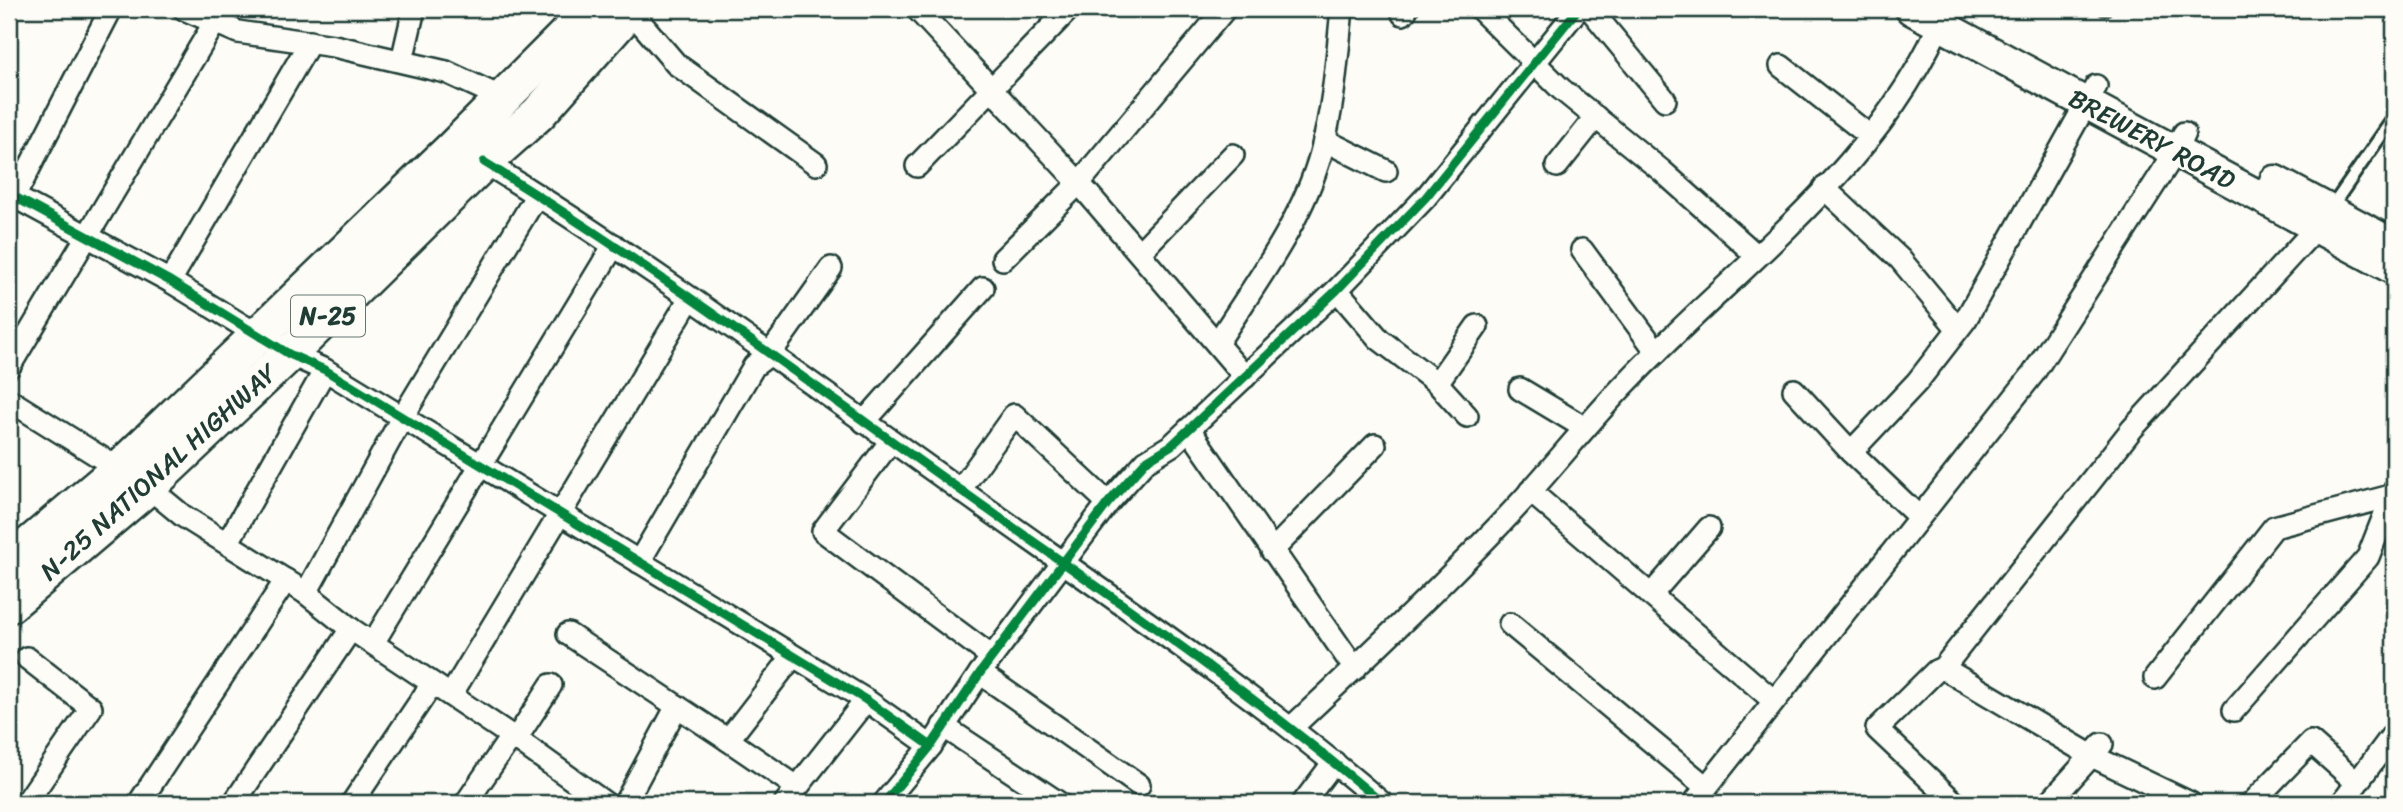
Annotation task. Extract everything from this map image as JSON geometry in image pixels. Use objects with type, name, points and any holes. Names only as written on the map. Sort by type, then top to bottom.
[{"type":"highway","name":"N-25 NATIONAL HIGHWAY","points":[[9,562],[119,469],[503,99],[592,9]]},
{"type":"highway","name":"N-25 NATIONAL HIGHWAY","points":[[9,605],[148,487],[289,354],[484,162],[538,114],[630,9]]},
{"type":"main road","name":"BREWERY ROAD","points":[[1910,9],[1945,14],[2323,219],[2394,269]]},
{"type":"main road","name":"BREWERY ROAD","points":[[2323,219],[2394,245]]},
{"type":"street","points":[[111,9],[11,199],[87,235],[170,281],[289,354],[324,370],[866,700],[931,746]]},
{"type":"street","points":[[184,9],[237,32],[310,42],[446,72],[538,114]]},
{"type":"street","points":[[402,61],[414,9]]},
{"type":"street","points":[[630,9],[676,64],[816,164]]},
{"type":"street","points":[[916,166],[1069,9]]},
{"type":"street","points":[[1003,259],[1079,183],[1225,9]]},
{"type":"street","points":[[1218,342],[1289,232],[1324,140],[1334,96],[1342,9]]},
{"type":"street","points":[[1480,9],[1596,117],[1662,171],[1756,256]]},
{"type":"street","points":[[884,803],[931,746],[986,665],[1108,503],[1146,461],[1172,445],[1337,290],[1426,197],[1578,9]]},
{"type":"street","points":[[1590,9],[1665,100]]},
{"type":"street","points":[[925,11],[1079,183],[1218,342],[1245,377]]},
{"type":"street","points":[[1292,727],[1355,669],[1530,491],[1657,352],[1824,188],[1896,103],[1945,14]]},
{"type":"street","points":[[9,367],[215,22]]},
{"type":"street","points":[[170,281],[310,42]]},
{"type":"street","points":[[1782,66],[1870,136]]},
{"type":"street","points":[[1851,452],[1917,382],[1958,329],[2092,95]]},
{"type":"street","points":[[1557,166],[1596,117]]},
{"type":"street","points":[[1324,140],[1386,171]]},
{"type":"street","points":[[1510,624],[1700,795],[2033,374],[2180,142]]},
{"type":"street","points":[[1140,253],[1233,155]]},
{"type":"street","points":[[484,162],[691,298],[1064,563],[1292,727],[1382,803]]},
{"type":"street","points":[[1824,188],[1900,260],[1958,329]]},
{"type":"street","points":[[306,593],[402,418],[537,195]]},
{"type":"street","points":[[1955,803],[1877,729],[1936,671],[1943,668],[2132,429],[2323,219]]},
{"type":"street","points":[[373,643],[614,245]]},
{"type":"street","points":[[1582,250],[1657,352]]},
{"type":"street","points":[[639,562],[754,366],[770,354],[831,268]]},
{"type":"street","points":[[864,422],[982,288]]},
{"type":"street","points":[[1337,290],[1379,339],[1437,383],[1467,416]]},
{"type":"street","points":[[451,695],[558,513],[691,298]]},
{"type":"street","points":[[1437,383],[1477,326]]},
{"type":"street","points":[[228,542],[324,370]]},
{"type":"street","points":[[1520,389],[1585,428]]},
{"type":"street","points":[[1794,390],[1851,452],[1920,517]]},
{"type":"street","points":[[9,400],[148,487],[183,516],[306,593],[351,629],[513,738],[578,796],[605,803]]},
{"type":"street","points":[[960,490],[1014,415],[1108,503]]},
{"type":"street","points":[[1189,429],[1355,669]]},
{"type":"street","points":[[891,441],[823,531],[986,665],[1139,785]]},
{"type":"street","points":[[1272,551],[1375,444]]},
{"type":"street","points":[[1530,491],[1774,701]]},
{"type":"street","points":[[2155,678],[2274,527],[2393,494]]},
{"type":"street","points":[[2234,710],[2368,557],[2393,494]]},
{"type":"street","points":[[1651,596],[1709,528]]},
{"type":"street","points":[[139,803],[286,580]]},
{"type":"street","points":[[234,803],[351,629]]},
{"type":"street","points":[[568,634],[728,740],[791,795],[866,700]]},
{"type":"street","points":[[728,740],[793,656]]},
{"type":"street","points":[[26,803],[91,708],[27,658]]},
{"type":"street","points":[[1943,668],[2190,803]]},
{"type":"street","points":[[352,803],[432,684]]},
{"type":"street","points":[[466,803],[551,685]]},
{"type":"street","points":[[625,803],[677,706]]},
{"type":"street","points":[[943,726],[1059,803]]},
{"type":"street","points":[[2342,803],[2394,733]]},
{"type":"street","points":[[2252,803],[2311,742],[2357,783]]},
{"type":"street","points":[[2049,803],[2097,750]]},
{"type":"street","points":[[1303,803],[1334,762]]},
{"type":"lane","points":[[2323,219],[2394,117]]},
{"type":"cycle path","points":[[884,803],[931,746],[980,673],[1108,503],[1146,461],[1172,445],[1337,290],[1426,197],[1578,9]]},
{"type":"cycle path","points":[[484,162],[665,281],[1121,603],[1280,720],[1382,803]]},
{"type":"cycle path","points":[[13,196],[170,281],[289,354],[325,370],[866,700],[931,746]]}]
